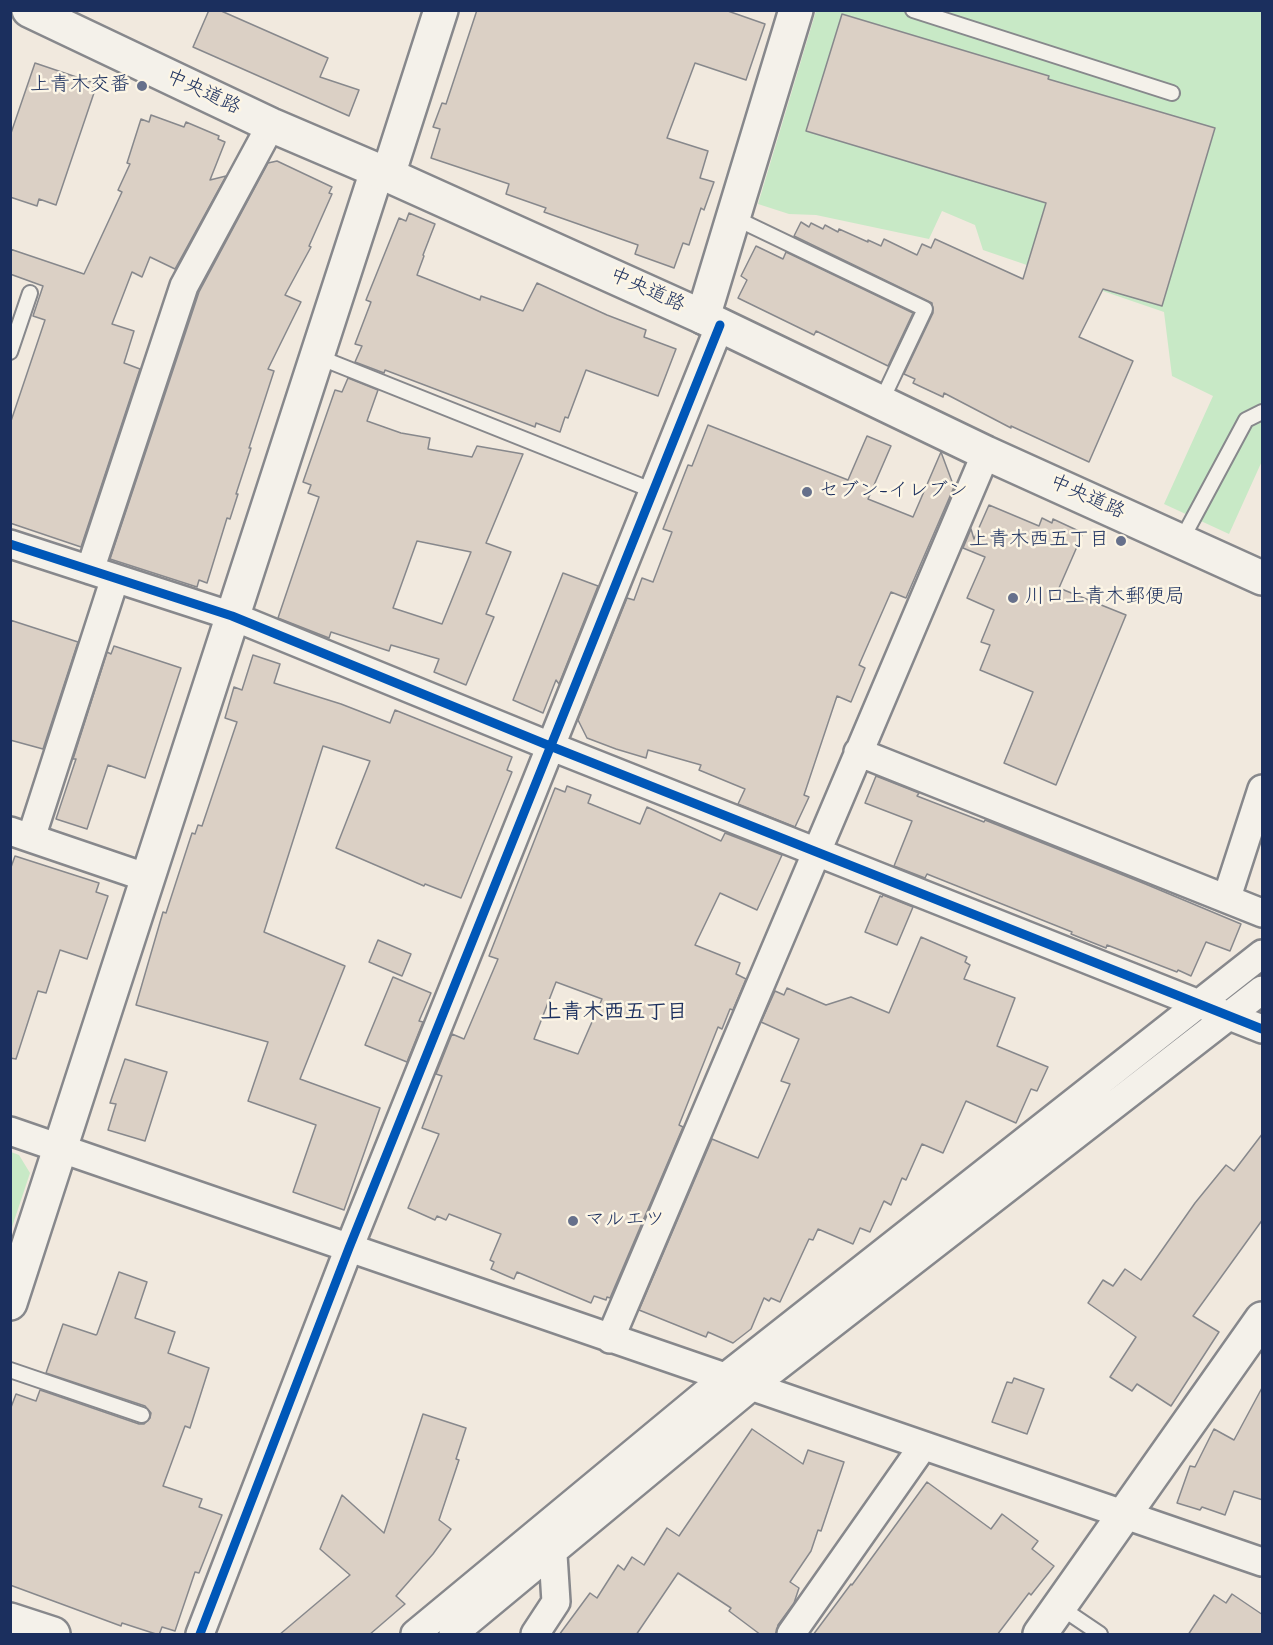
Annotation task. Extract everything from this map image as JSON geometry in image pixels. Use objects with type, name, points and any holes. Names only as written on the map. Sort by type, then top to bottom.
[{"type":"street","name":"中央道路","points":[[29,10],[271,125],[712,321],[986,453],[1263,578]]},
{"type":"street","points":[[10,1303],[316,356],[441,10]]},
{"type":"street","points":[[200,1635],[349,1248],[654,491],[712,321],[735,218],[796,10]]},
{"type":"street","points":[[148,878],[21,834],[102,574],[184,286],[271,125]]},
{"type":"street","points":[[610,1339],[986,453]]},
{"type":"street","points":[[10,544],[232,616],[550,746],[1263,1029]]},
{"type":"street","points":[[858,752],[1263,913]]},
{"type":"street","points":[[1227,897],[1263,789]]},
{"type":"street","points":[[414,1635],[724,1378],[1263,954]]},
{"type":"street","points":[[453,1635],[751,1387],[1263,990]]},
{"type":"street","points":[[10,1131],[1263,1562]]},
{"type":"street","points":[[1040,1635],[1263,1319]]},
{"type":"street","points":[[791,1635],[923,1446]]},
{"type":"street","points":[[535,1635],[556,1602],[550,1523]]},
{"type":"street","points":[[10,1620],[53,1635]]},
{"type":"lane","points":[[914,10],[1172,93]]},
{"type":"lane","points":[[735,218],[925,309],[881,402]]},
{"type":"lane","points":[[10,352],[30,293]]},
{"type":"lane","points":[[316,356],[654,491]]},
{"type":"lane","points":[[1182,541],[1246,420],[1263,412]]},
{"type":"lane","points":[[10,1370],[142,1416]]},
{"type":"lane","points":[[1060,1607],[1100,1635]]},
{"type":"green space","points":[[816,11],[1262,11],[1262,461],[1229,534],[1164,504],[1213,396],[1172,376],[1164,312],[983,250],[975,225],[942,211],[929,239],[816,215],[789,214],[758,204]]},
{"type":"green space","points":[[11,1152],[19,1155],[30,1173],[11,1230]]},
{"type":"building","points":[[209,10],[219,10],[328,58],[320,77],[359,90],[349,116],[193,47]]},
{"type":"building","points":[[477,10],[725,10],[765,24],[746,80],[695,63],[667,138],[708,151],[700,178],[714,182],[704,210],[701,208],[689,245],[683,243],[674,268],[635,254],[638,245],[544,212],[546,208],[506,194],[509,184],[431,158],[440,129],[433,127],[442,103],[446,104]]},
{"type":"building","points":[[842,14],[1049,76],[1048,79],[1215,128],[1162,306],[1103,289],[1079,337],[1133,361],[1089,462],[1011,426],[1011,428],[944,393],[943,397],[913,383],[915,379],[904,374],[933,313],[932,303],[794,236],[801,222],[809,227],[811,223],[823,229],[825,225],[838,232],[839,229],[881,246],[884,239],[917,255],[922,244],[931,248],[935,239],[1023,279],[1046,203],[806,131]]},
{"type":"building","points":[[35,63],[97,84],[56,205],[39,199],[37,206],[10,197],[10,136]]},
{"type":"building","points":[[151,115],[184,127],[186,122],[219,136],[218,139],[225,142],[210,180],[226,176],[175,269],[150,257],[142,277],[132,272],[112,324],[134,331],[124,363],[140,369],[81,547],[10,523],[10,424],[45,320],[33,316],[43,286],[10,274],[10,249],[84,274],[122,192],[118,190],[130,164],[127,163],[141,119],[149,122]]},
{"type":"building","points":[[277,161],[332,187],[329,193],[332,194],[309,246],[311,247],[285,295],[301,302],[268,369],[274,371],[249,448],[251,448],[230,519],[227,518],[207,583],[199,580],[197,587],[110,559],[199,292],[268,163]]},
{"type":"building","points":[[409,213],[435,224],[417,275],[480,300],[481,296],[523,311],[537,283],[646,330],[644,337],[676,349],[658,396],[586,370],[568,418],[565,417],[560,432],[536,423],[535,427],[385,370],[384,373],[355,362],[362,346],[355,344],[371,302],[366,300],[399,218],[406,221]]},
{"type":"building","points":[[756,246],[783,259],[786,252],[913,313],[888,366],[816,331],[814,335],[738,298],[747,280],[741,276]]},
{"type":"building","points":[[348,378],[378,390],[367,421],[401,433],[430,438],[428,449],[472,457],[477,446],[523,454],[486,543],[511,552],[486,614],[494,617],[466,685],[434,672],[439,659],[391,645],[389,651],[331,632],[329,638],[278,618],[319,497],[308,493],[311,485],[303,482],[335,390],[342,392]],"holes":[[[417,541],[471,552],[442,624],[393,608]]]},
{"type":"building","points":[[708,425],[848,480],[867,436],[891,446],[868,499],[913,517],[941,452],[954,487],[906,598],[891,592],[859,665],[865,668],[851,702],[837,696],[804,795],[809,797],[795,827],[738,804],[745,789],[699,770],[701,765],[648,750],[646,758],[616,749],[587,738],[578,720],[627,598],[634,600],[642,578],[653,582],[672,532],[663,529],[688,465],[692,466]]},
{"type":"building","points":[[989,505],[1039,526],[1042,518],[1052,523],[1053,519],[1083,533],[1059,588],[1126,615],[1056,785],[1004,763],[1033,692],[980,670],[990,645],[981,642],[994,610],[967,598],[985,557],[963,548],[971,529],[974,539]]},
{"type":"building","points":[[563,573],[598,586],[559,684],[556,680],[543,713],[513,700]]},
{"type":"building","points":[[10,620],[78,642],[43,749],[10,740]]},
{"type":"building","points":[[114,646],[181,668],[145,778],[108,765],[87,829],[56,819],[107,652],[111,654]]},
{"type":"building","points":[[253,655],[280,664],[274,683],[341,704],[390,723],[395,710],[512,757],[507,770],[512,772],[461,898],[425,884],[424,886],[336,848],[370,761],[323,746],[264,932],[345,966],[300,1079],[380,1108],[344,1210],[293,1192],[316,1125],[248,1101],[268,1042],[136,1005],[163,912],[166,913],[192,833],[195,834],[198,825],[202,826],[237,722],[225,718],[234,687],[242,690]]},
{"type":"building","points":[[876,776],[919,793],[917,796],[984,822],[985,820],[1241,924],[1230,951],[1206,942],[1191,976],[1107,945],[1106,948],[927,874],[925,878],[894,866],[912,821],[865,803]]},
{"type":"building","points":[[567,786],[591,795],[588,803],[640,824],[647,807],[721,841],[725,833],[782,855],[757,910],[720,893],[695,945],[740,963],[736,974],[746,979],[722,1029],[718,1027],[679,1125],[683,1127],[610,1298],[607,1297],[606,1300],[594,1296],[591,1303],[517,1272],[514,1279],[491,1269],[494,1262],[490,1260],[501,1234],[449,1214],[446,1220],[437,1216],[435,1220],[408,1208],[439,1134],[422,1128],[442,1076],[436,1074],[452,1034],[464,1039],[498,959],[489,956],[555,788],[565,792]],"holes":[[[556,982],[602,999],[578,1054],[534,1039]]]},
{"type":"building","points":[[15,856],[99,883],[96,892],[108,896],[87,959],[60,950],[46,993],[38,991],[16,1059],[10,1058],[10,870]]},
{"type":"building","points":[[883,895],[913,907],[897,945],[865,932],[880,896]]},
{"type":"building","points":[[921,937],[967,957],[965,962],[970,965],[964,979],[1015,998],[997,1046],[1048,1067],[1037,1091],[1031,1089],[1016,1123],[966,1101],[943,1153],[922,1144],[906,1180],[902,1178],[891,1205],[884,1201],[870,1232],[860,1228],[853,1244],[818,1229],[813,1240],[809,1239],[780,1302],[764,1298],[751,1329],[733,1343],[708,1332],[706,1337],[639,1310],[712,1139],[758,1158],[790,1084],[781,1081],[799,1039],[761,1022],[775,991],[784,995],[787,988],[826,1005],[851,997],[889,1013]]},
{"type":"building","points":[[378,940],[411,954],[402,976],[369,962]]},
{"type":"building","points":[[393,977],[431,993],[419,1021],[423,1022],[407,1062],[365,1045]]},
{"type":"building","points":[[125,1059],[167,1072],[145,1141],[108,1130],[116,1104],[110,1103]]},
{"type":"building","points":[[1263,1133],[1263,1219],[1193,1316],[1219,1332],[1171,1406],[1137,1384],[1132,1391],[1110,1377],[1136,1337],[1088,1303],[1103,1280],[1113,1286],[1125,1269],[1141,1280],[1195,1203],[1226,1165],[1234,1171]]},
{"type":"building","points":[[119,1272],[147,1282],[135,1318],[175,1332],[168,1353],[209,1368],[190,1428],[185,1426],[163,1486],[202,1499],[199,1507],[222,1515],[199,1573],[195,1572],[175,1631],[162,1627],[159,1635],[122,1623],[121,1626],[10,1585],[10,1410],[16,1394],[36,1401],[40,1390],[139,1424],[144,1424],[150,1418],[151,1413],[145,1406],[46,1373],[63,1324],[97,1334]]},
{"type":"building","points":[[1014,1378],[1044,1389],[1027,1434],[992,1422],[1007,1382],[1012,1383]]},
{"type":"building","points":[[1263,1386],[1263,1500],[1234,1491],[1225,1515],[1202,1507],[1200,1510],[1177,1503],[1190,1466],[1195,1467],[1214,1429],[1234,1440]]},
{"type":"building","points":[[423,1414],[466,1428],[456,1459],[459,1460],[439,1520],[451,1529],[433,1554],[396,1596],[405,1604],[369,1635],[279,1635],[350,1575],[320,1549],[342,1495],[384,1533]]},
{"type":"building","points":[[752,1429],[803,1464],[808,1450],[844,1462],[821,1531],[818,1530],[811,1551],[790,1582],[799,1588],[794,1603],[778,1625],[776,1635],[761,1635],[729,1611],[731,1608],[678,1573],[636,1635],[559,1635],[590,1593],[597,1598],[618,1565],[624,1570],[632,1557],[644,1565],[667,1528],[679,1536]]},
{"type":"building","points":[[927,1482],[991,1529],[1002,1514],[1038,1541],[1032,1549],[1054,1566],[1031,1595],[1029,1593],[997,1635],[813,1635],[852,1585]]},
{"type":"building","points":[[1232,1594],[1263,1615],[1263,1635],[1188,1635],[1214,1595],[1226,1603]]},
{"type":"cycle path","points":[[200,1634],[349,1248],[720,325]]},
{"type":"cycle path","points":[[10,544],[232,616],[550,746],[1262,1029]]},
{"type":"place","name":"上青木交番","points":[[142,86]]},
{"type":"place","name":"セブン-イレブン","points":[[807,492]]},
{"type":"place","name":"上青木西五丁目","points":[[1121,541]]},
{"type":"place","name":"川口上青木郵便局","points":[[1013,598]]},
{"type":"place","name":"マルエツ","points":[[573,1221]]},
{"type":"district","name":"上青木西五丁目","points":[[614,1014]]}]
